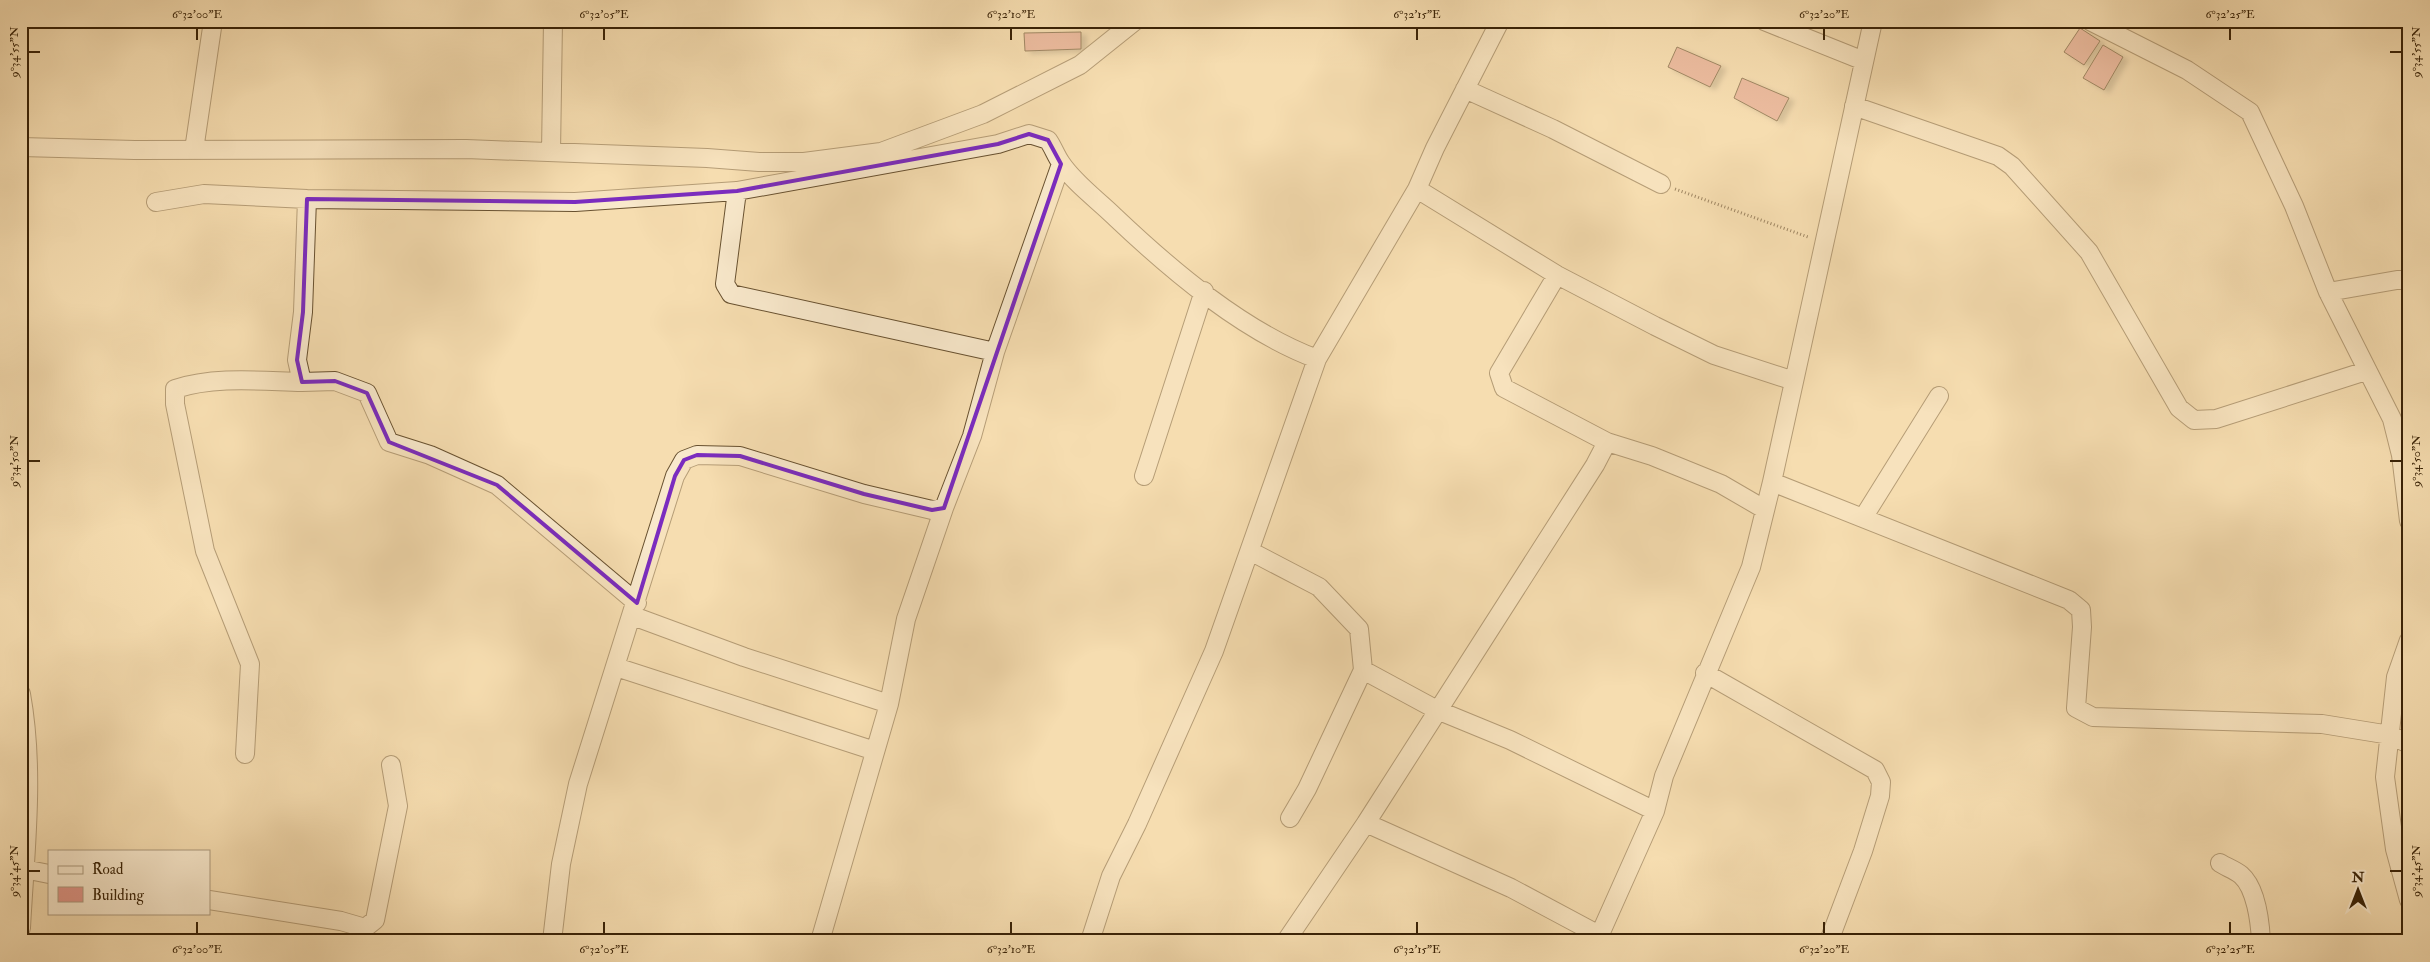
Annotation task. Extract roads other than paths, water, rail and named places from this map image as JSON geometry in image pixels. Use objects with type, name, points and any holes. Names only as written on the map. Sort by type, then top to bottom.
[{"type":"street","points":[[194,150],[213,21]]},
{"type":"street","points":[[551,152],[553,21]]},
{"type":"street","points":[[21,147],[194,150],[466,149],[707,158],[760,162],[804,162],[881,152],[983,114],[1080,65],[1135,21]]},
{"type":"street","points":[[1090,941],[1111,876],[1137,824],[1214,651],[1318,359],[1417,189],[1500,21]]},
{"type":"street","points":[[1764,21],[1864,62]]},
{"type":"street","points":[[1366,823],[1511,888],[1598,938],[1655,811],[1664,776],[1705,673],[1751,567],[1772,482],[1873,21]]},
{"type":"street","points":[[2090,21],[2187,70],[2250,112],[2294,206],[2328,292],[2366,372],[2400,420],[2401,455],[2409,521]]},
{"type":"street","points":[[1465,90],[1552,129],[1660,184]]},
{"type":"street","points":[[1854,106],[1998,156],[2012,166],[2089,252],[2179,408],[2194,420],[2216,419],[2366,372]]},
{"type":"street","points":[[156,202],[204,194],[306,199],[575,202],[737,191],[998,144],[1029,134],[1048,140],[1061,164],[1156,256],[1252,326],[1287,347],[1318,359]]},
{"type":"street","points":[[820,941],[889,704],[906,619],[944,508],[972,436],[995,352],[1061,164]]},
{"type":"street","points":[[1417,189],[1557,275],[1714,355],[1794,381]]},
{"type":"street","points":[[737,191],[725,284],[731,294],[995,352]]},
{"type":"street","points":[[302,382],[297,360],[303,312],[306,199]]},
{"type":"street","points":[[1557,275],[1499,373],[1504,388],[1607,442],[1652,456],[1721,484],[1764,509]]},
{"type":"street","points":[[2328,292],[2397,280],[2409,280]]},
{"type":"street","points":[[1144,476],[1204,291]]},
{"type":"street","points":[[245,754],[250,664],[205,551],[175,404],[174,389],[193,383],[236,380],[335,381],[367,393],[389,442],[430,455],[496,485],[635,609],[744,657],[889,704]]},
{"type":"street","points":[[1863,518],[1939,396]]},
{"type":"street","points":[[1286,941],[1366,823],[1595,465],[1607,442]]},
{"type":"street","points":[[552,941],[561,864],[578,784],[635,609],[675,476],[684,460],[697,455],[740,456],[864,494],[932,510],[944,508]]},
{"type":"street","points":[[1772,482],[2069,600],[2081,610],[2082,627],[2076,708],[2093,718],[2322,724],[2390,735],[2409,744]]},
{"type":"street","points":[[1250,551],[1319,587],[1359,629],[1363,670],[1308,789],[1290,818]]},
{"type":"street","points":[[2409,640],[2396,677],[2385,777],[2395,849],[2409,900]]},
{"type":"street","points":[[616,667],[875,751]]},
{"type":"street","points":[[1363,670],[1437,710],[1510,740],[1655,811]]},
{"type":"street","points":[[1705,673],[1875,770],[1881,782],[1880,796],[1863,851],[1829,941]]},
{"type":"street","points":[[21,694],[26,719],[24,869],[21,928]]},
{"type":"street","points":[[210,900],[341,921],[365,928],[375,920],[398,806],[391,765]]},
{"type":"street","points":[[2220,863],[2241,875],[2249,889],[2259,915],[2261,941]]},
{"type":"street","points":[[24,869],[48,874]]}]
